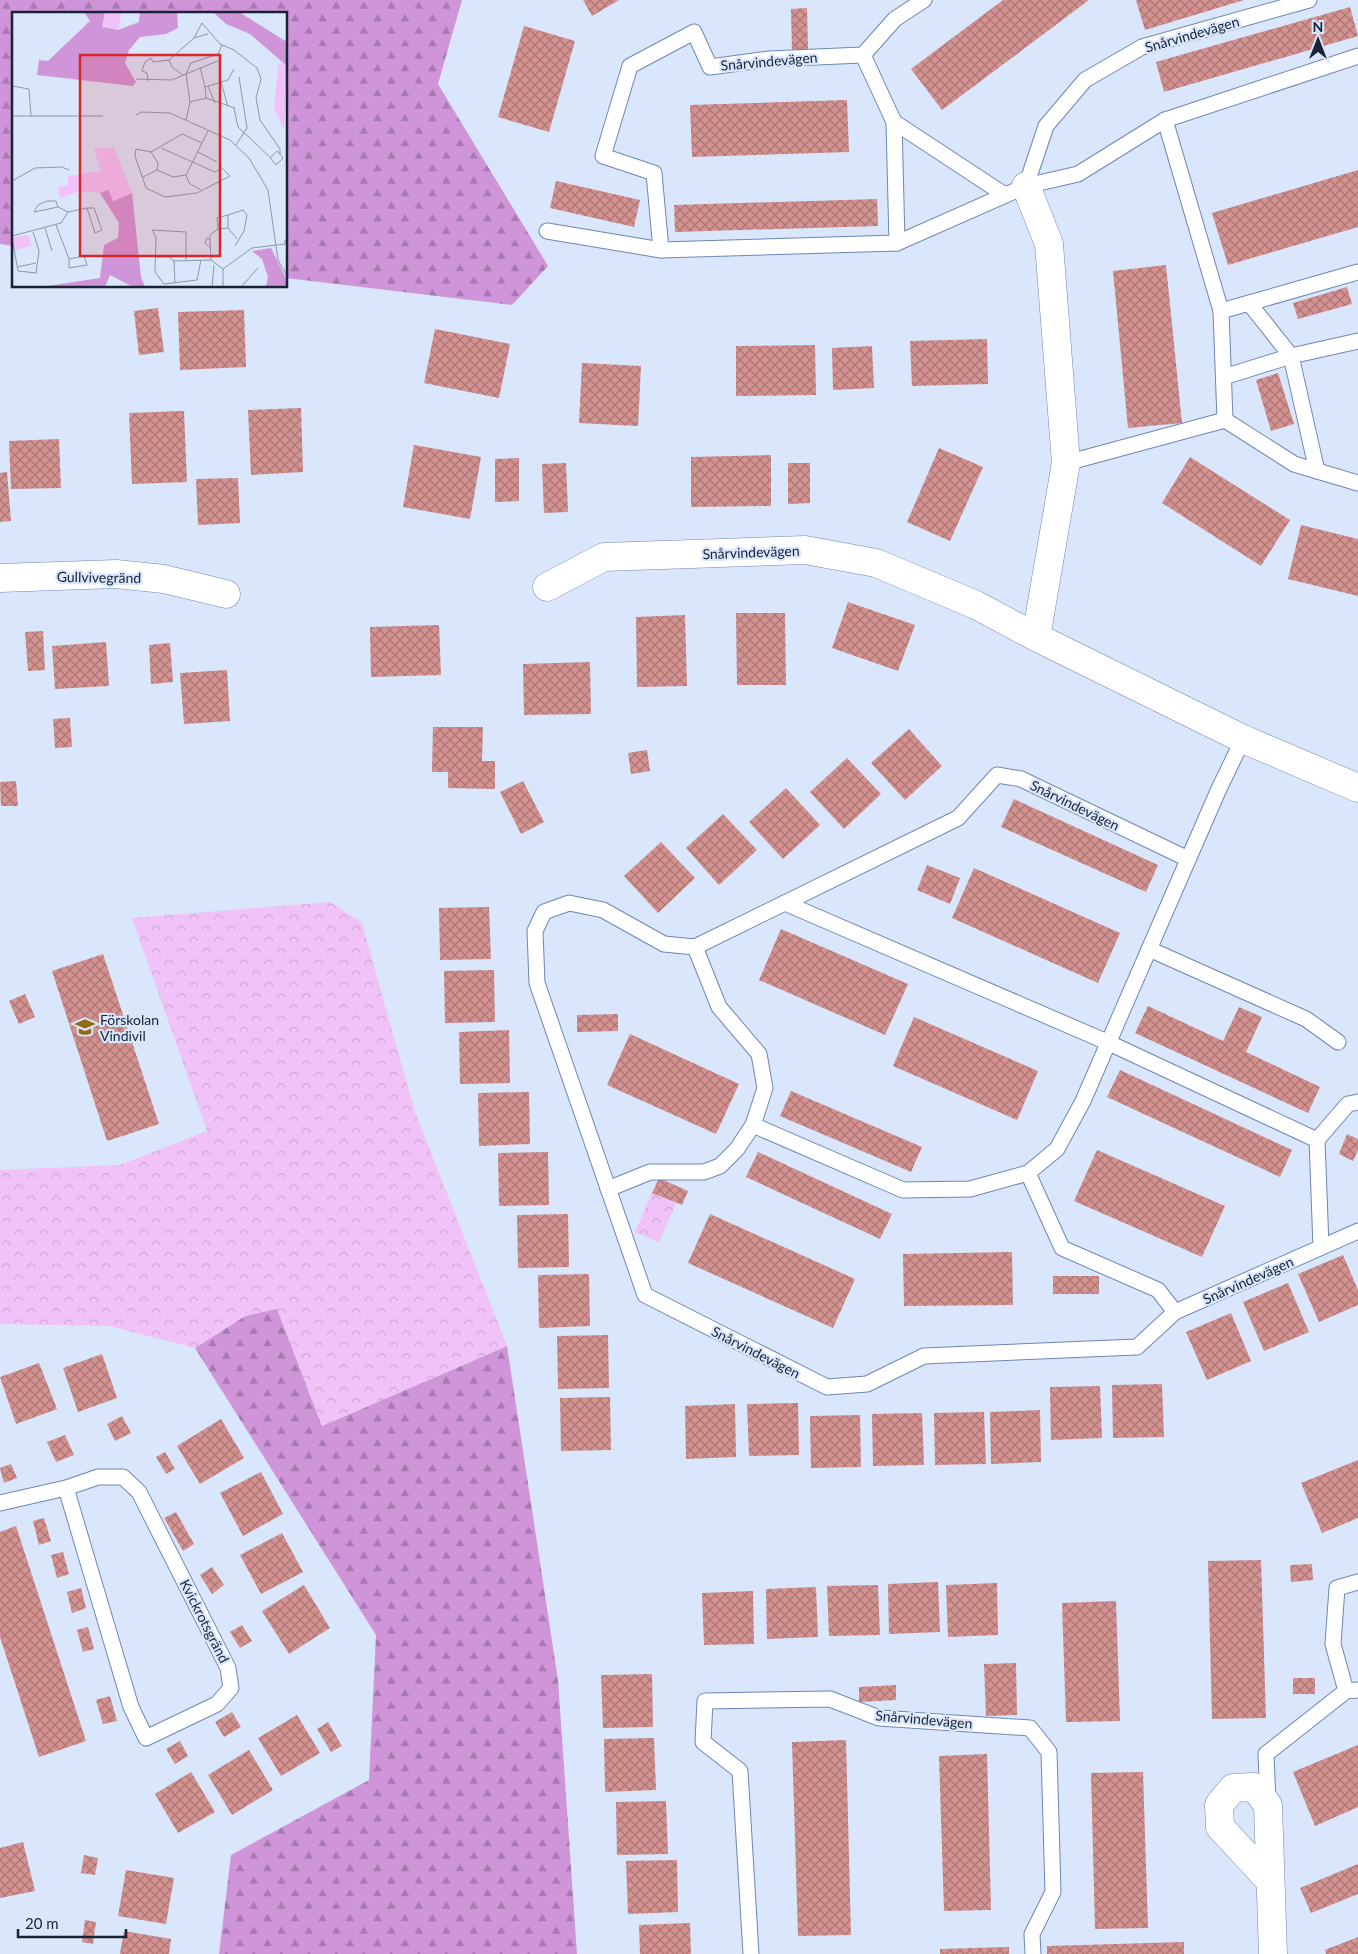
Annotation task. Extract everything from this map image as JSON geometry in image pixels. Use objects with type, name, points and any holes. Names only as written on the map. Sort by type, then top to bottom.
[{"type":"street","points":[[1016,191],[1049,244],[1066,463],[1036,637]]},
{"type":"street","name":"Snårvindevägen","points":[[547,587],[604,558],[805,550],[876,563],[976,605],[1036,637],[1243,739],[1358,788]]},
{"type":"street","name":"Gullvivegränd","points":[[0,578],[116,574],[164,579],[226,594]]},
{"type":"street","points":[[1270,1881],[1220,1827],[1219,1805],[1233,1788],[1254,1787],[1268,1805],[1273,1954]]},
{"type":"lane","points":[[897,242],[894,122],[863,55],[895,19],[924,0]]},
{"type":"lane","name":"Snårvindevägen","points":[[1016,191],[1046,126],[1084,80],[1142,48],[1309,0]]},
{"type":"lane","name":"Snårvindevägen","points":[[661,250],[654,173],[604,156],[630,66],[694,32],[710,67],[769,59],[863,55]]},
{"type":"lane","points":[[547,231],[661,250],[897,242],[1016,191],[1078,174],[1166,120],[1358,56]]},
{"type":"lane","points":[[1166,120],[1221,311],[1224,420]]},
{"type":"lane","points":[[894,122],[1016,191]]},
{"type":"lane","points":[[1221,311],[1358,272]]},
{"type":"lane","points":[[1249,303],[1290,356],[1317,471]]},
{"type":"lane","points":[[1224,377],[1290,356],[1358,342]]},
{"type":"lane","points":[[1066,463],[1224,420],[1294,464],[1358,483]]},
{"type":"lane","points":[[753,1125],[904,1190],[970,1189],[1028,1173],[1057,1149],[1083,1101],[1107,1042],[1243,739]]},
{"type":"lane","name":"Snårvindevägen","points":[[1188,859],[1021,779],[997,775],[958,818],[695,947],[664,944],[602,910],[569,903],[544,912],[535,931],[537,983],[645,1295],[827,1387],[867,1384],[924,1356],[1137,1347],[1175,1312],[1358,1231]]},
{"type":"lane","points":[[784,903],[1107,1042],[1317,1140]]},
{"type":"lane","points":[[608,1188],[650,1172],[704,1172],[720,1166],[737,1149],[753,1125],[765,1088],[759,1054],[719,1007],[695,947]]},
{"type":"lane","points":[[1149,949],[1306,1019],[1338,1042]]},
{"type":"lane","points":[[1321,1247],[1317,1140],[1348,1104],[1358,1102]]},
{"type":"lane","points":[[1028,1173],[1062,1248],[1158,1290],[1175,1312]]},
{"type":"lane","name":"Kvickrotsgränd","points":[[0,1503],[66,1488],[98,1477],[123,1477],[139,1492],[228,1668],[231,1688],[217,1704],[146,1738],[131,1708],[66,1488]]},
{"type":"lane","points":[[1268,1805],[1266,1754],[1352,1691],[1333,1644],[1337,1588],[1358,1582]]},
{"type":"lane","name":"Snårvindevägen","points":[[752,1954],[740,1771],[703,1742],[705,1701],[830,1699],[879,1718],[1030,1728],[1049,1752],[1053,1892],[1032,1934],[1033,1954]]},
{"type":"green space","points":[[0,0],[462,0],[438,84],[548,266],[512,305],[288,278],[288,12],[12,12],[12,246],[0,244]]},
{"type":"green space","points":[[330,902],[362,923],[415,1112],[507,1346],[322,1426],[277,1309],[245,1316],[195,1348],[109,1326],[0,1324],[0,1170],[120,1165],[207,1131],[132,918]]},
{"type":"green space","points":[[652,1193],[676,1203],[659,1242],[635,1232]]},
{"type":"green space","points":[[277,1308],[322,1426],[507,1346],[558,1680],[577,1954],[219,1954],[231,1855],[369,1780],[376,1635],[195,1348],[245,1316]]},
{"type":"building","points":[[583,0],[619,0],[592,16]]},
{"type":"building","points":[[1003,0],[1089,0],[942,110],[911,69]]},
{"type":"building","points":[[1136,0],[1244,0],[1145,30]]},
{"type":"building","points":[[1350,7],[1358,36],[1164,92],[1156,62]]},
{"type":"building","points":[[807,8],[808,51],[792,52],[791,9]]},
{"type":"building","points":[[524,26],[575,41],[549,132],[498,117]]},
{"type":"building","points":[[847,100],[849,152],[692,157],[690,105]]},
{"type":"building","points":[[1358,170],[1358,227],[1228,265],[1212,213]]},
{"type":"building","points":[[556,181],[640,200],[634,227],[550,208]]},
{"type":"building","points":[[877,199],[878,226],[675,232],[674,205]]},
{"type":"building","points":[[1166,265],[1182,423],[1128,428],[1113,271]]},
{"type":"building","points":[[1347,287],[1352,304],[1298,319],[1293,303]]},
{"type":"building","points":[[158,308],[164,352],[139,355],[134,311]]},
{"type":"building","points":[[244,310],[246,367],[180,370],[178,312]]},
{"type":"building","points":[[435,329],[510,344],[499,398],[424,383]]},
{"type":"building","points":[[987,339],[988,384],[912,386],[910,341]]},
{"type":"building","points":[[815,345],[816,395],[736,396],[736,346]]},
{"type":"building","points":[[872,346],[874,388],[833,390],[832,348]]},
{"type":"building","points":[[582,363],[641,366],[638,426],[579,423]]},
{"type":"building","points":[[1278,373],[1294,424],[1271,431],[1256,380]]},
{"type":"building","points":[[301,408],[303,472],[251,475],[248,410]]},
{"type":"building","points":[[184,411],[187,482],[132,484],[129,413]]},
{"type":"building","points":[[59,439],[61,488],[11,489],[9,441]]},
{"type":"building","points":[[414,445],[481,457],[470,519],[403,507]]},
{"type":"building","points":[[939,448],[983,467],[950,541],[907,522]]},
{"type":"building","points":[[771,455],[771,506],[691,507],[691,457]]},
{"type":"building","points":[[1190,457],[1290,520],[1261,566],[1162,503]]},
{"type":"building","points":[[519,458],[519,501],[495,502],[495,459]]},
{"type":"building","points":[[566,463],[568,512],[544,513],[542,464]]},
{"type":"building","points":[[788,463],[810,463],[810,503],[788,504]]},
{"type":"building","points":[[7,472],[11,521],[0,522],[0,473]]},
{"type":"building","points":[[238,478],[240,523],[198,525],[196,479]]},
{"type":"building","points":[[1301,525],[1358,539],[1358,596],[1288,579]]},
{"type":"building","points":[[848,602],[915,625],[898,671],[832,648]]},
{"type":"building","points":[[736,613],[785,613],[786,685],[737,685]]},
{"type":"building","points":[[685,615],[687,686],[637,687],[636,617]]},
{"type":"building","points":[[439,625],[441,675],[371,677],[370,627]]},
{"type":"building","points":[[43,631],[45,670],[28,671],[25,632]]},
{"type":"building","points":[[106,642],[109,686],[55,689],[52,646]]},
{"type":"building","points":[[170,643],[173,682],[151,684],[149,645]]},
{"type":"building","points":[[590,662],[591,714],[524,715],[523,664]]},
{"type":"building","points":[[227,670],[230,721],[184,724],[180,673]]},
{"type":"building","points":[[70,718],[72,747],[55,748],[53,719]]},
{"type":"building","points":[[433,727],[483,727],[482,761],[495,761],[495,789],[448,788],[448,772],[432,772]]},
{"type":"building","points":[[909,729],[942,766],[905,800],[871,763]]},
{"type":"building","points":[[647,750],[650,771],[631,774],[628,753]]},
{"type":"building","points":[[847,758],[881,794],[844,829],[810,792]]},
{"type":"building","points":[[16,781],[18,806],[1,806],[0,782]]},
{"type":"building","points":[[523,781],[544,822],[521,834],[500,792]]},
{"type":"building","points":[[786,788],[820,825],[783,859],[749,822]]},
{"type":"building","points":[[1014,799],[1158,865],[1146,892],[1001,827]]},
{"type":"building","points":[[723,814],[757,850],[719,885],[686,848]]},
{"type":"building","points":[[661,842],[695,878],[658,913],[624,876]]},
{"type":"building","points":[[927,865],[960,878],[950,904],[917,890]]},
{"type":"building","points":[[974,868],[1120,933],[1098,983],[952,918]]},
{"type":"building","points":[[489,907],[491,959],[440,960],[439,908]]},
{"type":"building","points":[[781,929],[908,984],[885,1035],[759,980]]},
{"type":"building","points":[[103,954],[159,1124],[107,1141],[52,971]]},
{"type":"building","points":[[494,970],[495,1022],[445,1023],[444,971]]},
{"type":"building","points":[[25,994],[35,1017],[19,1024],[9,1001]]},
{"type":"building","points":[[1148,1006],[1223,1041],[1239,1007],[1262,1017],[1246,1052],[1320,1087],[1308,1113],[1135,1033]]},
{"type":"building","points":[[618,1014],[618,1031],[577,1032],[577,1015]]},
{"type":"building","points":[[914,1017],[1038,1071],[1017,1120],[893,1066]]},
{"type":"building","points":[[509,1030],[510,1083],[460,1084],[459,1032]]},
{"type":"building","points":[[630,1034],[739,1084],[716,1134],[607,1085]]},
{"type":"building","points":[[1120,1070],[1292,1150],[1280,1177],[1107,1097]]},
{"type":"building","points":[[791,1091],[922,1147],[911,1172],[780,1116]]},
{"type":"building","points":[[529,1092],[530,1144],[479,1146],[478,1093]]},
{"type":"building","points":[[1347,1134],[1358,1139],[1358,1150],[1353,1161],[1339,1154]]},
{"type":"building","points":[[1097,1150],[1225,1206],[1202,1257],[1074,1201]]},
{"type":"building","points":[[548,1152],[549,1205],[499,1206],[498,1153]]},
{"type":"building","points":[[758,1152],[892,1214],[880,1239],[746,1177]]},
{"type":"building","points":[[659,1178],[688,1191],[682,1205],[652,1193]]},
{"type":"building","points":[[568,1214],[569,1267],[518,1268],[517,1215]]},
{"type":"building","points":[[710,1214],[855,1279],[833,1328],[688,1263]]},
{"type":"building","points":[[1012,1252],[1013,1305],[904,1306],[903,1254]]},
{"type":"building","points":[[1343,1255],[1358,1290],[1358,1305],[1319,1322],[1298,1274]]},
{"type":"building","points":[[589,1274],[590,1326],[539,1328],[538,1275]]},
{"type":"building","points":[[1053,1276],[1099,1276],[1099,1294],[1053,1294]]},
{"type":"building","points":[[1288,1283],[1309,1332],[1264,1351],[1243,1302]]},
{"type":"building","points":[[1231,1313],[1251,1361],[1207,1380],[1186,1332]]},
{"type":"building","points":[[608,1335],[609,1388],[558,1389],[557,1336]]},
{"type":"building","points":[[102,1354],[117,1398],[78,1412],[63,1368]]},
{"type":"building","points":[[39,1363],[57,1409],[16,1424],[0,1377]]},
{"type":"building","points":[[1162,1384],[1164,1437],[1113,1438],[1112,1385]]},
{"type":"building","points":[[1100,1386],[1102,1438],[1051,1440],[1050,1387]]},
{"type":"building","points":[[610,1397],[611,1450],[561,1451],[560,1398]]},
{"type":"building","points":[[798,1403],[799,1455],[749,1456],[747,1404]]},
{"type":"building","points":[[735,1404],[736,1457],[686,1459],[685,1406]]},
{"type":"building","points":[[1040,1410],[1041,1462],[991,1464],[990,1412]]},
{"type":"building","points":[[984,1412],[986,1464],[935,1465],[934,1413]]},
{"type":"building","points":[[922,1413],[924,1465],[873,1466],[872,1414]]},
{"type":"building","points":[[860,1415],[861,1467],[811,1468],[810,1416]]},
{"type":"building","points":[[122,1416],[131,1433],[115,1441],[107,1424]]},
{"type":"building","points":[[221,1419],[244,1458],[200,1484],[177,1446]]},
{"type":"building","points":[[65,1435],[74,1455],[56,1462],[47,1442]]},
{"type":"building","points":[[165,1452],[175,1469],[166,1474],[156,1457]]},
{"type":"building","points":[[1358,1460],[1358,1518],[1322,1533],[1301,1483]]},
{"type":"building","points":[[11,1464],[17,1478],[4,1483],[0,1468]]},
{"type":"building","points":[[261,1472],[283,1514],[243,1536],[220,1493]]},
{"type":"building","points":[[176,1512],[194,1544],[183,1551],[164,1518]]},
{"type":"building","points":[[44,1518],[51,1541],[39,1545],[33,1521]]},
{"type":"building","points":[[16,1526],[86,1741],[39,1757],[0,1637],[0,1532]]},
{"type":"building","points":[[282,1533],[303,1572],[261,1594],[240,1555]]},
{"type":"building","points":[[63,1552],[69,1574],[57,1578],[51,1555]]},
{"type":"building","points":[[1261,1560],[1266,1718],[1212,1719],[1208,1561]]},
{"type":"building","points":[[1312,1564],[1313,1580],[1291,1582],[1290,1565]]},
{"type":"building","points":[[212,1567],[224,1585],[212,1594],[200,1575]]},
{"type":"building","points":[[938,1582],[940,1632],[889,1634],[888,1584]]},
{"type":"building","points":[[997,1583],[998,1635],[948,1637],[946,1585]]},
{"type":"building","points":[[304,1585],[330,1628],[289,1654],[262,1611]]},
{"type":"building","points":[[878,1585],[880,1635],[829,1636],[827,1586]]},
{"type":"building","points":[[816,1587],[818,1637],[767,1639],[766,1589]]},
{"type":"building","points":[[81,1588],[86,1608],[72,1613],[67,1592]]},
{"type":"building","points":[[753,1591],[754,1644],[704,1645],[702,1593]]},
{"type":"building","points":[[1116,1601],[1120,1721],[1066,1722],[1062,1603]]},
{"type":"building","points":[[242,1625],[252,1641],[240,1648],[230,1632]]},
{"type":"building","points":[[88,1627],[94,1649],[83,1652],[77,1630]]},
{"type":"building","points":[[1016,1663],[1017,1715],[986,1716],[984,1664]]},
{"type":"building","points":[[652,1674],[653,1727],[603,1728],[601,1675]]},
{"type":"building","points":[[1293,1678],[1315,1678],[1315,1694],[1293,1694]]},
{"type":"building","points":[[896,1685],[896,1700],[859,1702],[859,1687]]},
{"type":"building","points":[[110,1696],[117,1721],[103,1724],[96,1700]]},
{"type":"building","points":[[232,1712],[241,1727],[224,1737],[215,1722]]},
{"type":"building","points":[[297,1715],[320,1753],[281,1776],[258,1738]]},
{"type":"building","points":[[328,1722],[342,1746],[331,1752],[317,1729]]},
{"type":"building","points":[[654,1738],[656,1790],[605,1792],[604,1739]]},
{"type":"building","points":[[846,1740],[851,1935],[798,1936],[792,1742]]},
{"type":"building","points":[[180,1741],[188,1756],[175,1764],[166,1749]]},
{"type":"building","points":[[1358,1745],[1358,1807],[1315,1826],[1293,1772]]},
{"type":"building","points":[[249,1750],[273,1790],[232,1815],[208,1775]]},
{"type":"building","points":[[987,1754],[991,1910],[944,1911],[939,1756]]},
{"type":"building","points":[[191,1772],[215,1812],[178,1833],[155,1794]]},
{"type":"building","points":[[1143,1772],[1148,1928],[1095,1929],[1091,1773]]},
{"type":"building","points":[[666,1801],[668,1854],[617,1855],[616,1802]]},
{"type":"building","points":[[23,1842],[35,1891],[0,1898],[0,1848]]},
{"type":"building","points":[[84,1855],[98,1858],[95,1875],[81,1873]]},
{"type":"building","points":[[677,1860],[678,1912],[628,1914],[626,1861]]},
{"type":"building","points":[[1358,1864],[1358,1894],[1311,1913],[1300,1888]]},
{"type":"building","points":[[126,1870],[174,1878],[166,1924],[118,1916]]},
{"type":"building","points":[[85,1920],[96,1922],[93,1944],[82,1942]]},
{"type":"building","points":[[690,1923],[691,1954],[640,1954],[639,1925]]},
{"type":"building","points":[[124,1931],[171,1939],[169,1954],[120,1954]]},
{"type":"building","points":[[1358,1937],[1358,1954],[1326,1954],[1325,1950]]},
{"type":"building","points":[[1184,1942],[1184,1954],[1047,1954],[1047,1946]]},
{"type":"building","points":[[1009,1947],[1009,1954],[940,1954],[940,1949]]},
{"type":"place","name":"Förskolan Vindivil","points":[[85,1027]]}]
